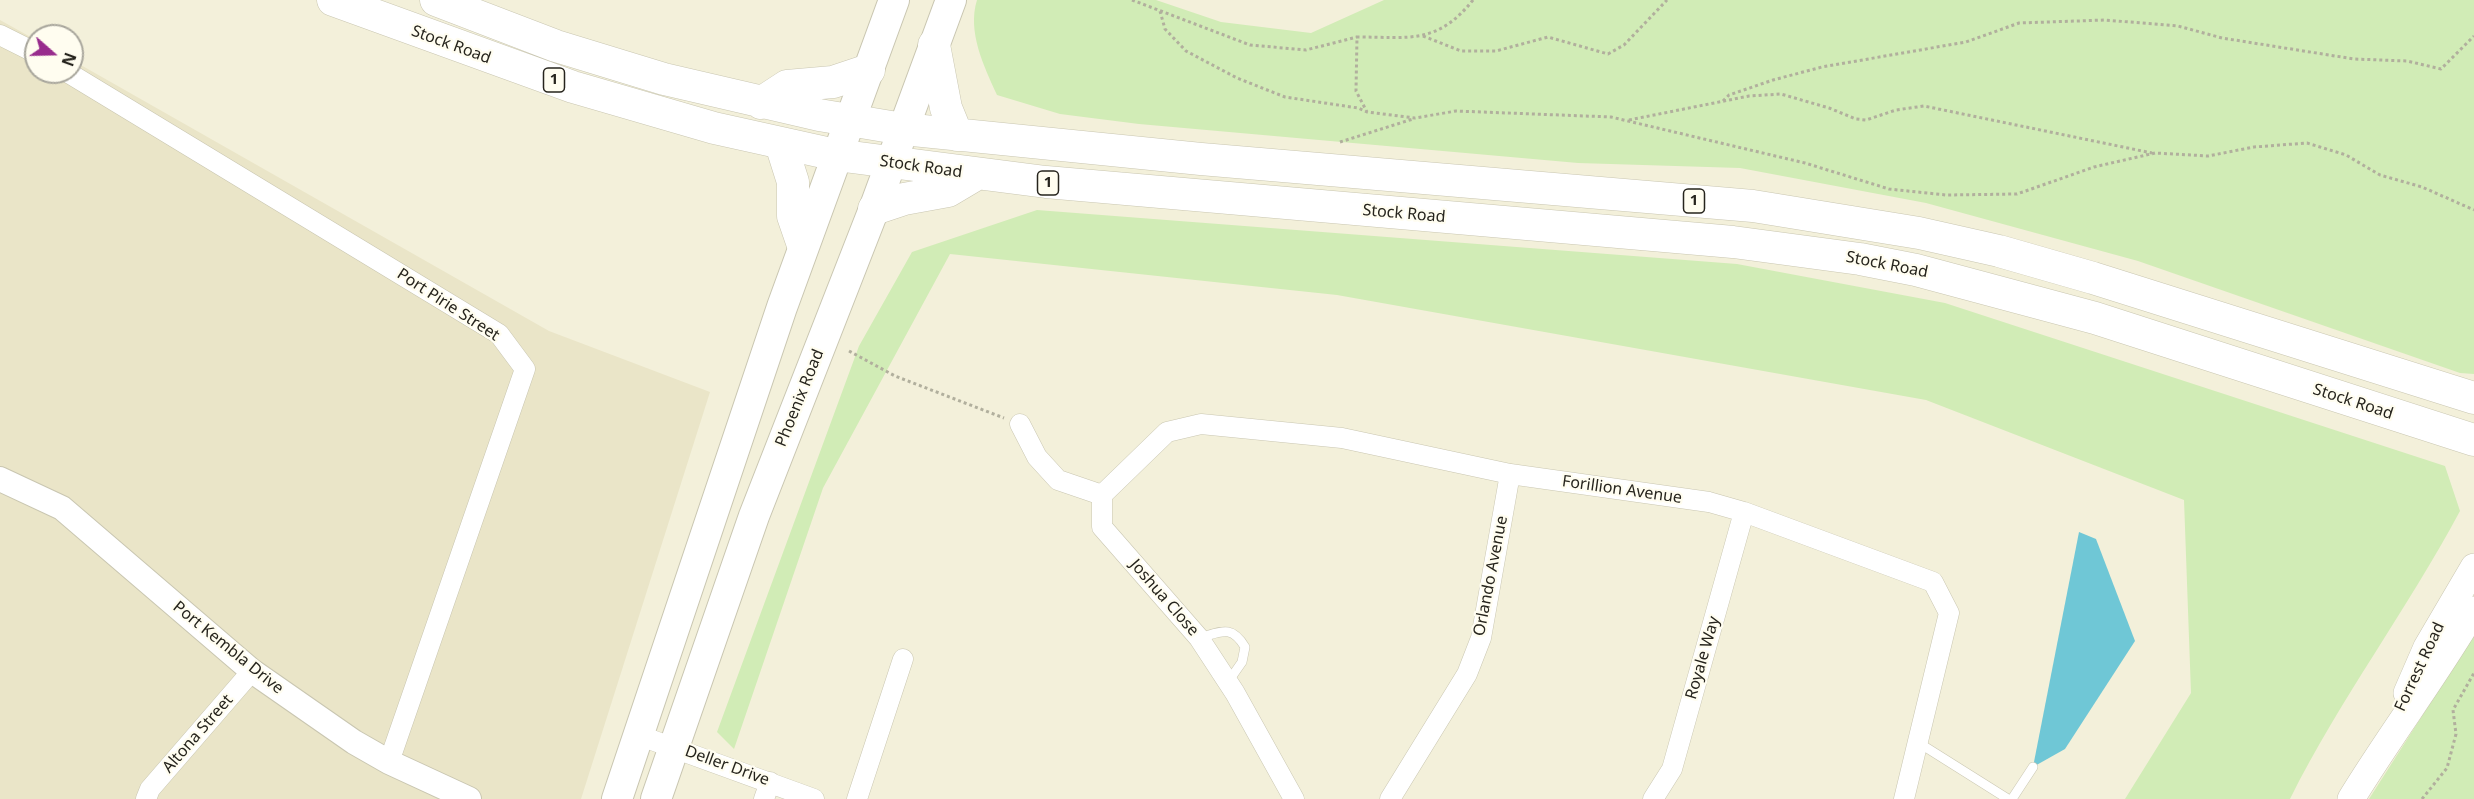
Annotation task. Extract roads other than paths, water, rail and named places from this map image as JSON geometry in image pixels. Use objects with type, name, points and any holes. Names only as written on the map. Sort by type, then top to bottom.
[{"type":"highway","name":"Stock Road","points":[[333,0],[573,87],[714,128],[836,155],[975,175],[1733,242],[1860,259],[1974,284],[2096,318],[2474,440]]},
{"type":"highway","name":"1","points":[[436,0],[606,63],[761,104],[903,129],[1201,159],[1720,203],[1840,219],[1999,251],[2176,303],[2474,398]]},
{"type":"highway","points":[[934,45],[946,108],[957,135]]},
{"type":"highway","points":[[761,104],[787,86],[833,82],[869,69]]},
{"type":"highway","points":[[781,144],[793,182],[793,216],[803,245]]},
{"type":"highway","points":[[874,209],[904,199],[948,191],[975,175]]},
{"type":"main road","points":[[617,799],[803,245],[894,0]]},
{"type":"main road","name":"Phoenix Road","points":[[656,799],[754,516],[874,209],[951,0]]},
{"type":"main road","name":"Forrest Road","points":[[2388,738],[2427,647],[2474,567]]},
{"type":"main road","name":"Forrest Road","points":[[2351,799],[2388,738],[2445,659],[2474,610]]},
{"type":"street","points":[[0,35],[24,47]]},
{"type":"street","name":"Port Pirie Street","points":[[84,82],[498,333],[525,369],[389,762]]},
{"type":"street","points":[[1020,424],[1037,457],[1058,480],[1102,495]]},
{"type":"street","name":"Forillion Avenue","points":[[1102,495],[1167,432],[1201,424],[1342,438],[1510,474],[1709,502],[1744,512],[1933,582],[1949,613],[1904,799]]},
{"type":"street","name":"Orlando Avenue","points":[[1390,799],[1467,674],[1481,638],[1510,474]]},
{"type":"street","name":"Port Kembla Drive","points":[[0,479],[62,508],[252,671],[354,742],[389,762],[469,799]]},
{"type":"street","name":"Joshua Close","points":[[1102,495],[1102,527],[1199,638],[1228,683],[1294,799]]},
{"type":"street","name":"Royale Way","points":[[1653,799],[1672,769],[1744,512]]},
{"type":"street","points":[[857,799],[903,659]]},
{"type":"street","name":"Altona Street","points":[[146,799],[150,789],[252,671]]},
{"type":"street","name":"Deller Drive","points":[[638,735],[675,747],[767,790],[814,799]]},
{"type":"lane","points":[[1199,638],[1227,630],[1238,635],[1245,647],[1242,662],[1228,683]]},
{"type":"lane","points":[[1919,743],[2010,799],[2033,767]]},
{"type":"water","points":[[2079,532],[2096,539],[2135,641],[2065,749],[2033,767]]}]
